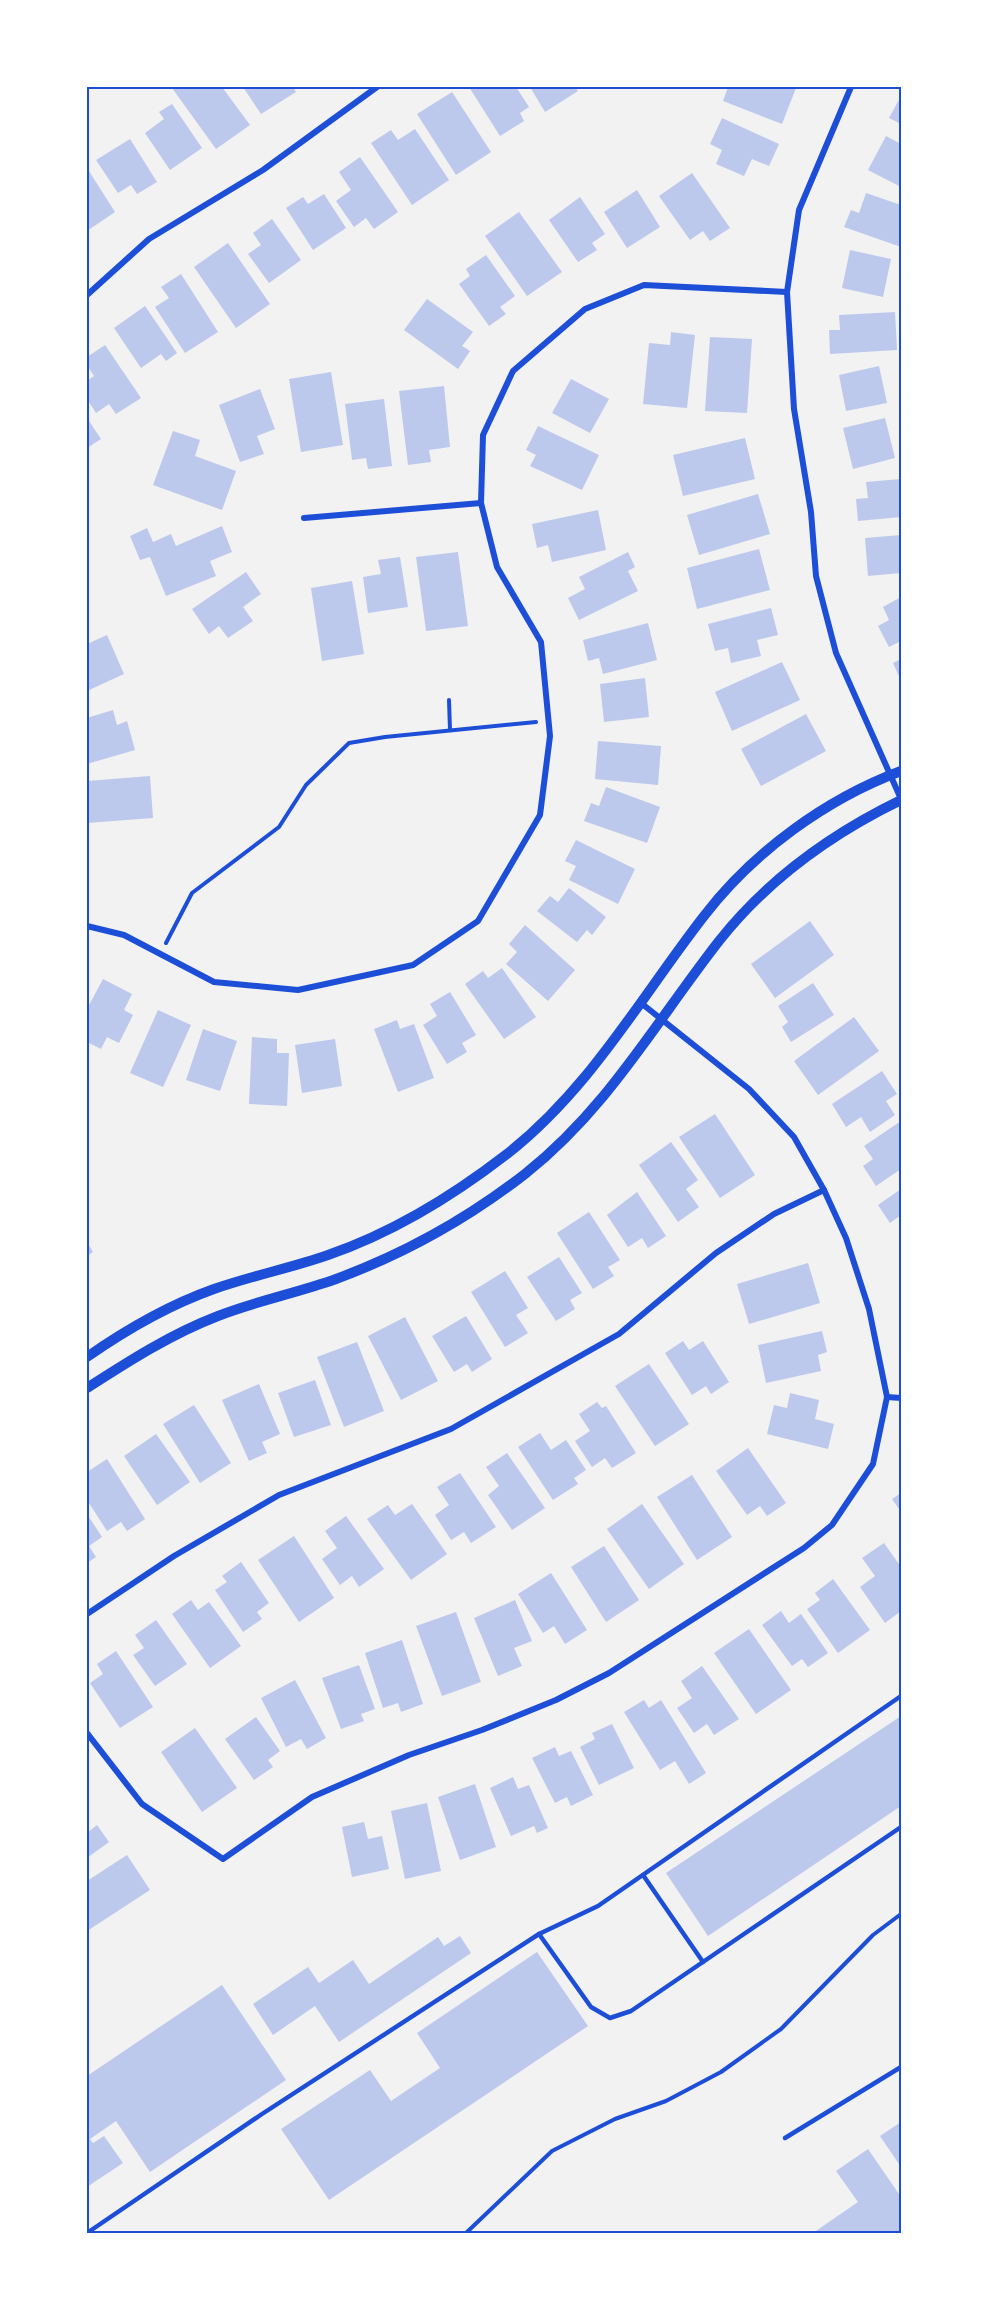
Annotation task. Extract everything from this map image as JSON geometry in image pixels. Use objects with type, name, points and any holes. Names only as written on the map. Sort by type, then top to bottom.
[{"type":"street","points":[[87,295],[149,239],[263,171],[377,87]]},
{"type":"street","points":[[87,1388],[158,1344],[199,1324],[335,1279],[403,1251],[487,1201],[551,1152],[577,1128],[621,1078],[720,939],[772,885],[826,842],[901,799],[896,773],[836,653],[816,576],[811,512],[794,409],[787,292],[799,210],[851,87]]},
{"type":"street","points":[[87,926],[124,935],[214,982],[298,990],[413,964],[478,921],[540,815],[550,736],[541,642],[497,567],[481,503],[483,435],[513,371],[585,309],[644,285],[787,292]]},
{"type":"street","points":[[304,518],[481,503]]},
{"type":"street","points":[[87,1357],[117,1336],[173,1306],[223,1286],[329,1255],[432,1206],[508,1153],[580,1083],[705,914],[743,872],[771,848],[823,810],[896,773]]},
{"type":"street","points":[[87,1733],[142,1804],[223,1859],[312,1797],[409,1755],[482,1730],[556,1700],[668,1638],[804,1548],[832,1525],[873,1464],[887,1397],[869,1309],[846,1238],[824,1190],[794,1137],[749,1089],[663,1017],[641,1003]]},
{"type":"street","points":[[87,1614],[174,1556],[279,1495],[451,1429],[620,1334],[716,1252],[774,1214],[824,1190]]},
{"type":"street","points":[[887,1397],[901,1398]]},
{"type":"lane","points":[[87,2233],[262,2114],[539,1934],[598,1906],[901,1696]]},
{"type":"lane","points":[[539,1934],[591,2007],[610,2018],[631,2011],[901,1827]]},
{"type":"lane","points":[[643,1875],[703,1962]]},
{"type":"lane","points":[[785,2138],[901,2067]]},
{"type":"path","points":[[449,700],[450,730]]},
{"type":"path","points":[[161,954],[192,893],[279,827],[306,785],[349,743],[450,730],[548,722]]},
{"type":"path","points":[[466,2233],[552,2151],[615,2119],[666,2101],[721,2072],[781,2029],[873,1935],[901,1914]]},
{"type":"building","points":[[222,87],[250,125],[216,149],[172,88]]},
{"type":"building","points":[[243,87],[293,87],[296,92],[261,114]]},
{"type":"building","points":[[469,87],[516,87],[529,107],[520,113],[524,121],[500,136]]},
{"type":"building","points":[[530,87],[575,87],[578,91],[545,112]]},
{"type":"building","points":[[728,87],[796,88],[782,124],[723,101]]},
{"type":"building","points":[[452,92],[491,152],[456,175],[417,114]]},
{"type":"building","points":[[901,96],[901,124],[889,118]]},
{"type":"building","points":[[172,104],[202,148],[170,170],[145,133],[164,119],[159,112]]},
{"type":"building","points":[[722,118],[779,144],[769,166],[752,159],[744,176],[716,164],[722,150],[710,144]]},
{"type":"building","points":[[415,129],[449,180],[412,205],[371,143],[391,130],[398,140]]},
{"type":"building","points":[[886,136],[901,144],[901,187],[868,170]]},
{"type":"building","points":[[130,139],[157,182],[137,194],[131,185],[118,193],[96,160]]},
{"type":"building","points":[[360,157],[398,212],[374,229],[366,218],[354,227],[336,201],[351,190],[339,172]]},
{"type":"building","points":[[87,168],[115,212],[87,231]]},
{"type":"building","points":[[692,173],[730,228],[710,241],[703,231],[690,240],[659,196]]},
{"type":"building","points":[[637,190],[660,227],[627,248],[604,212]]},
{"type":"building","points":[[866,193],[901,205],[901,247],[844,227],[851,210],[859,213]]},
{"type":"building","points":[[324,194],[346,228],[313,250],[286,208],[303,197],[308,204]]},
{"type":"building","points":[[580,197],[605,234],[592,243],[597,250],[578,262],[549,220]]},
{"type":"building","points":[[519,212],[562,272],[527,296],[485,236]]},
{"type":"building","points":[[272,219],[301,260],[269,283],[248,254],[261,245],[253,233]]},
{"type":"building","points":[[228,243],[270,304],[236,328],[194,267]]},
{"type":"building","points":[[850,250],[891,259],[883,297],[842,288]]},
{"type":"building","points":[[486,255],[515,296],[500,307],[506,314],[489,326],[459,284],[470,276],[466,269]]},
{"type":"building","points":[[181,274],[218,332],[185,353],[155,307],[169,298],[161,287]]},
{"type":"building","points":[[427,299],[473,332],[462,346],[470,351],[458,369],[404,330]]},
{"type":"building","points":[[145,306],[177,353],[166,361],[161,354],[141,368],[114,328]]},
{"type":"building","points":[[895,312],[897,350],[830,354],[829,330],[840,330],[839,315]]},
{"type":"building","points":[[671,332],[695,335],[687,408],[643,404],[649,343],[670,345]]},
{"type":"building","points":[[710,337],[752,339],[747,413],[705,411]]},
{"type":"building","points":[[105,345],[141,398],[116,414],[109,404],[96,413],[87,399],[87,381],[94,376],[87,365],[87,357]]},
{"type":"building","points":[[879,366],[887,403],[846,411],[839,375]]},
{"type":"building","points":[[331,372],[343,445],[301,452],[289,379]]},
{"type":"building","points":[[571,379],[609,399],[590,433],[552,413]]},
{"type":"building","points":[[444,386],[450,447],[429,450],[431,462],[408,465],[399,391]]},
{"type":"building","points":[[260,389],[275,429],[257,436],[264,454],[240,462],[219,405]]},
{"type":"building","points":[[384,399],[392,466],[368,469],[366,458],[352,460],[345,404]]},
{"type":"building","points":[[87,418],[101,439],[87,448]]},
{"type":"building","points":[[885,418],[895,458],[853,469],[843,428]]},
{"type":"building","points":[[538,426],[599,455],[582,490],[530,466],[536,455],[526,450]]},
{"type":"building","points":[[173,431],[200,440],[195,456],[236,471],[222,510],[153,485]]},
{"type":"building","points":[[745,438],[755,479],[683,496],[673,455]]},
{"type":"building","points":[[901,479],[901,517],[858,521],[856,499],[868,498],[866,482]]},
{"type":"building","points":[[758,494],[770,534],[699,555],[687,515]]},
{"type":"building","points":[[598,510],[606,550],[552,562],[548,545],[537,548],[532,524]]},
{"type":"building","points":[[222,526],[232,552],[210,561],[216,576],[166,596],[150,557],[140,560],[130,536],[147,528],[153,542],[171,534],[176,546]]},
{"type":"building","points":[[901,535],[901,573],[868,576],[865,538]]},
{"type":"building","points":[[759,549],[770,590],[697,609],[687,568]]},
{"type":"building","points":[[458,552],[468,626],[426,631],[416,557]]},
{"type":"building","points":[[628,552],[635,567],[628,571],[638,591],[579,620],[568,598],[585,589],[579,577]]},
{"type":"building","points":[[400,557],[408,607],[368,613],[363,577],[381,574],[378,560]]},
{"type":"building","points":[[246,572],[261,594],[243,607],[253,621],[228,638],[219,626],[209,634],[192,609]]},
{"type":"building","points":[[352,581],[364,654],[322,661],[311,588]]},
{"type":"building","points":[[901,597],[901,641],[889,647],[878,626],[889,620],[883,607]]},
{"type":"building","points":[[771,608],[778,635],[757,640],[761,656],[731,663],[728,648],[715,651],[708,624]]},
{"type":"building","points":[[648,623],[657,660],[603,674],[599,658],[588,661],[583,640]]},
{"type":"building","points":[[107,635],[124,674],[87,691],[87,644]]},
{"type":"building","points":[[901,659],[901,681],[893,663]]},
{"type":"building","points":[[782,662],[800,700],[732,731],[715,692]]},
{"type":"building","points":[[645,678],[649,717],[604,722],[600,684]]},
{"type":"building","points":[[113,710],[117,725],[127,721],[135,750],[87,764],[87,718]]},
{"type":"building","points":[[806,714],[826,751],[761,786],[741,749]]},
{"type":"building","points":[[598,741],[661,746],[658,785],[595,779]]},
{"type":"building","points":[[150,776],[153,818],[87,823],[87,781]]},
{"type":"building","points":[[606,787],[660,807],[647,843],[584,821],[591,803],[599,806]]},
{"type":"building","points":[[576,840],[635,869],[618,904],[569,880],[576,866],[565,861]]},
{"type":"building","points":[[569,888],[606,917],[592,935],[587,930],[577,942],[537,911],[550,896],[558,902]]},
{"type":"building","points":[[810,921],[834,955],[775,998],[751,964]]},
{"type":"building","points":[[525,925],[575,970],[548,1001],[506,964],[517,952],[509,944]]},
{"type":"building","points":[[502,968],[536,1017],[504,1039],[465,984],[483,971],[488,978]]},
{"type":"building","points":[[103,979],[132,994],[124,1010],[133,1015],[119,1043],[107,1037],[101,1049],[87,1042],[87,1009]]},
{"type":"building","points":[[813,983],[834,1015],[791,1042],[782,1027],[788,1022],[778,1006]]},
{"type":"building","points":[[450,992],[476,1035],[462,1043],[467,1052],[447,1064],[423,1025],[437,1016],[430,1004]]},
{"type":"building","points":[[158,1010],[191,1025],[163,1087],[130,1073]]},
{"type":"building","points":[[854,1017],[879,1051],[818,1095],[794,1061]]},
{"type":"building","points":[[397,1020],[400,1029],[414,1024],[434,1078],[398,1092],[374,1029]]},
{"type":"building","points":[[203,1029],[237,1041],[220,1091],[186,1080]]},
{"type":"building","points":[[252,1037],[277,1039],[277,1053],[289,1053],[287,1106],[249,1104]]},
{"type":"building","points":[[335,1039],[342,1086],[302,1093],[295,1045]]},
{"type":"building","points":[[882,1071],[897,1094],[886,1101],[895,1115],[870,1132],[861,1117],[846,1127],[832,1104]]},
{"type":"building","points":[[715,1114],[755,1175],[720,1198],[679,1137]]},
{"type":"building","points":[[901,1121],[901,1169],[876,1186],[863,1166],[873,1159],[864,1146]]},
{"type":"building","points":[[671,1142],[698,1180],[686,1189],[699,1207],[678,1222],[639,1165]]},
{"type":"building","points":[[901,1189],[901,1215],[890,1223],[878,1205]]},
{"type":"building","points":[[637,1192],[666,1236],[648,1248],[642,1238],[628,1247],[607,1215]]},
{"type":"building","points":[[589,1212],[620,1260],[608,1267],[614,1276],[593,1289],[557,1233]]},
{"type":"building","points":[[87,1242],[93,1252],[87,1256]]},
{"type":"building","points":[[559,1257],[582,1293],[570,1300],[575,1309],[556,1321],[527,1277]]},
{"type":"building","points":[[808,1263],[820,1303],[749,1324],[737,1284]]},
{"type":"building","points":[[505,1271],[528,1308],[516,1315],[528,1333],[505,1347],[471,1292]]},
{"type":"building","points":[[466,1316],[492,1359],[472,1372],[467,1364],[454,1372],[432,1336]]},
{"type":"building","points":[[405,1317],[438,1381],[401,1400],[368,1336]]},
{"type":"building","points":[[822,1331],[827,1352],[818,1355],[821,1371],[766,1383],[758,1345]]},
{"type":"building","points":[[683,1341],[689,1350],[703,1341],[729,1382],[711,1394],[706,1386],[692,1395],[665,1353]]},
{"type":"building","points":[[357,1342],[384,1411],[344,1427],[317,1357]]},
{"type":"building","points":[[649,1364],[689,1424],[655,1446],[615,1386]]},
{"type":"building","points":[[315,1380],[331,1425],[294,1437],[278,1393]]},
{"type":"building","points":[[259,1384],[280,1434],[262,1442],[267,1453],[249,1461],[222,1400]]},
{"type":"building","points":[[790,1393],[819,1400],[815,1419],[834,1424],[828,1449],[767,1434],[774,1405],[787,1408]]},
{"type":"building","points":[[597,1402],[602,1408],[606,1406],[636,1453],[612,1468],[605,1458],[592,1467],[575,1441],[590,1431],[579,1414]]},
{"type":"building","points":[[194,1405],[231,1463],[200,1483],[163,1424]]},
{"type":"building","points":[[540,1433],[551,1450],[566,1440],[586,1470],[574,1478],[578,1484],[553,1500],[518,1447]]},
{"type":"building","points":[[156,1434],[190,1482],[157,1505],[124,1456]]},
{"type":"building","points":[[748,1448],[786,1503],[767,1516],[760,1506],[747,1515],[716,1471]]},
{"type":"building","points":[[507,1453],[545,1508],[512,1530],[488,1495],[499,1486],[486,1467]]},
{"type":"building","points":[[107,1459],[145,1519],[127,1531],[121,1522],[107,1531],[87,1500],[87,1472]]},
{"type":"building","points":[[460,1473],[496,1527],[471,1543],[464,1532],[451,1540],[435,1515],[449,1505],[437,1487]]},
{"type":"building","points":[[692,1475],[732,1537],[697,1560],[657,1497]]},
{"type":"building","points":[[901,1493],[901,1512],[892,1499]]},
{"type":"building","points":[[412,1504],[447,1554],[411,1580],[367,1519],[388,1505],[395,1515]]},
{"type":"building","points":[[642,1504],[684,1564],[649,1589],[607,1529]]},
{"type":"building","points":[[87,1514],[102,1537],[89,1546],[96,1557],[87,1563]]},
{"type":"building","points":[[346,1516],[384,1569],[359,1587],[352,1576],[340,1585],[322,1559],[337,1548],[325,1531]]},
{"type":"building","points":[[294,1536],[334,1598],[299,1622],[258,1560]]},
{"type":"building","points":[[884,1543],[901,1567],[901,1611],[885,1623],[860,1587],[875,1576],[862,1558]]},
{"type":"building","points":[[604,1546],[639,1600],[606,1622],[571,1567]]},
{"type":"building","points":[[241,1562],[269,1603],[257,1612],[262,1619],[243,1632],[215,1590],[227,1582],[222,1576]]},
{"type":"building","points":[[551,1573],[587,1630],[565,1644],[554,1626],[543,1633],[518,1594]]},
{"type":"building","points":[[833,1579],[870,1630],[838,1653],[807,1609],[820,1600],[815,1593]]},
{"type":"building","points":[[191,1600],[198,1610],[209,1602],[241,1646],[210,1668],[172,1614]]},
{"type":"building","points":[[515,1600],[532,1641],[514,1648],[522,1666],[498,1676],[474,1618]]},
{"type":"building","points":[[781,1611],[789,1623],[801,1614],[828,1653],[808,1667],[802,1659],[792,1666],[762,1625]]},
{"type":"building","points":[[456,1612],[481,1682],[442,1696],[416,1626]]},
{"type":"building","points":[[156,1620],[187,1664],[155,1686],[133,1655],[144,1648],[135,1635]]},
{"type":"building","points":[[749,1629],[791,1690],[756,1714],[714,1653]]},
{"type":"building","points":[[402,1640],[423,1704],[401,1712],[398,1703],[383,1708],[365,1653]]},
{"type":"building","points":[[116,1651],[153,1707],[120,1728],[90,1683],[103,1674],[97,1664]]},
{"type":"building","points":[[359,1665],[375,1709],[361,1714],[364,1721],[341,1729],[322,1678]]},
{"type":"building","points":[[702,1666],[739,1719],[714,1735],[707,1724],[694,1733],[677,1708],[692,1698],[681,1681]]},
{"type":"building","points":[[295,1680],[326,1738],[307,1749],[301,1739],[286,1747],[261,1698]]},
{"type":"building","points":[[644,1700],[649,1708],[661,1700],[706,1773],[689,1784],[675,1761],[660,1770],[624,1712]]},
{"type":"building","points":[[901,1716],[901,1806],[708,1936],[666,1873]]},
{"type":"building","points":[[256,1717],[280,1751],[268,1760],[273,1767],[254,1780],[225,1739]]},
{"type":"building","points":[[612,1724],[634,1768],[599,1785],[580,1747],[595,1739],[592,1733]]},
{"type":"building","points":[[195,1728],[237,1788],[202,1812],[161,1752]]},
{"type":"building","points":[[555,1747],[559,1756],[571,1751],[593,1795],[571,1806],[567,1797],[555,1803],[532,1758]]},
{"type":"building","points":[[513,1777],[518,1789],[529,1785],[548,1828],[537,1833],[534,1826],[511,1836],[490,1788]]},
{"type":"building","points":[[475,1784],[496,1847],[460,1860],[438,1797]]},
{"type":"building","points":[[427,1803],[441,1871],[405,1879],[391,1811]]},
{"type":"building","points":[[364,1822],[368,1839],[382,1836],[389,1869],[352,1877],[342,1827]]},
{"type":"building","points":[[97,1825],[109,1842],[87,1858],[87,1833]]},
{"type":"building","points":[[127,1855],[150,1890],[87,1931],[87,1881]]},
{"type":"building","points":[[460,1936],[471,1953],[339,2042],[315,2006],[273,2035],[253,2004],[308,1967],[319,1983],[353,1960],[369,1984],[438,1937],[444,1946]]},
{"type":"building","points":[[537,1952],[588,2026],[329,2200],[281,2129],[370,2070],[391,2101],[440,2068],[417,2033]]},
{"type":"building","points":[[222,1985],[286,2080],[150,2172],[116,2121],[90,2139],[93,2143],[104,2136],[123,2163],[87,2187],[87,2076]]},
{"type":"building","points":[[901,2122],[901,2167],[880,2136]]},
{"type":"building","points":[[868,2149],[901,2197],[901,2233],[813,2233],[858,2202],[836,2171]]}]
